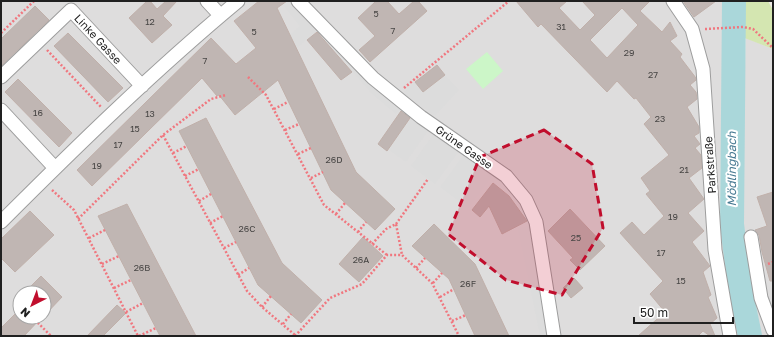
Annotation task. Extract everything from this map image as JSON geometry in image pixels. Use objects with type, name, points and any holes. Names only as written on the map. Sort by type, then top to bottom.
[{"type":"street","points":[[207,1],[220,15]]},
{"type":"street","points":[[1,222],[55,168],[142,86],[220,15],[238,1]]},
{"type":"street","name":"Grüne Gasse","points":[[298,1],[373,78],[421,117],[506,176],[526,200],[536,222],[554,336]]},
{"type":"street","name":"Parkstraße","points":[[673,1],[692,29],[703,69],[716,250],[730,336]]},
{"type":"street","name":"Linke Gasse","points":[[1,77],[71,10],[142,86]]},
{"type":"street","points":[[1,110],[55,168]]},
{"type":"street","points":[[751,237],[761,298],[773,330]]},
{"type":"path","points":[[1,33],[34,1]]},
{"type":"path","points":[[394,96],[509,1]]},
{"type":"path","points":[[692,29],[723,27],[743,27],[753,29],[773,48]]},
{"type":"path","points":[[38,41],[110,116]]},
{"type":"path","points":[[248,76],[266,95],[324,204],[387,255],[402,255]]},
{"type":"path","points":[[78,219],[163,135],[211,99],[226,95]]},
{"type":"path","points":[[274,109],[288,102]]},
{"type":"path","points":[[285,130],[299,124]]},
{"type":"path","points":[[163,135],[247,291],[262,307],[295,335],[330,298],[362,284],[387,255]]},
{"type":"path","points":[[173,153],[187,146]]},
{"type":"path","points":[[298,154],[311,148]]},
{"type":"path","points":[[185,176],[198,169]]},
{"type":"path","points":[[310,178],[323,172]]},
{"type":"path","points":[[372,244],[386,229],[396,224],[428,179]]},
{"type":"path","points":[[42,181],[74,210],[139,336],[156,328]]},
{"type":"path","points":[[198,201],[212,194]]},
{"type":"path","points":[[336,214],[345,202]]},
{"type":"path","points":[[210,223],[223,216]]},
{"type":"path","points":[[358,232],[366,222]]},
{"type":"path","points":[[396,224],[402,255],[432,283],[459,336]]},
{"type":"path","points":[[89,238],[105,230]]},
{"type":"path","points":[[224,248],[236,242]]},
{"type":"path","points":[[102,264],[118,256]]},
{"type":"path","points":[[416,268],[425,258]]},
{"type":"path","points":[[238,274],[249,268]]},
{"type":"path","points":[[432,283],[442,273]]},
{"type":"path","points":[[114,288],[131,280]]},
{"type":"path","points":[[440,297],[454,290]]},
{"type":"path","points":[[262,307],[270,296]]},
{"type":"path","points":[[126,312],[143,303]]},
{"type":"path","points":[[283,324],[291,314]]},
{"type":"path","points":[[452,321],[466,315]]},
{"type":"path","points":[[40,325],[51,336]]},
{"type":"highlighted area","points":[[544,130],[592,164],[603,228],[562,295],[506,280],[448,234],[480,157]]},
{"type":"shaded area","points":[[1,1],[725,1],[723,24],[720,210],[740,336],[1,336]]},
{"type":"shaded area","points":[[280,1],[290,1],[317,31],[228,106],[217,96],[300,26]]},
{"type":"shaded area","points":[[319,29],[403,107],[396,114],[373,95],[317,31]]},
{"type":"shaded area","points":[[746,38],[773,49],[773,336],[758,336],[745,271],[740,210]]},
{"type":"shaded area","points":[[445,75],[459,90],[435,116],[403,93],[415,82],[424,92]]},
{"type":"shaded area","points":[[413,114],[431,127],[406,162],[388,149]]},
{"type":"shaded area","points":[[435,132],[460,150],[435,184],[411,166]]},
{"type":"shaded area","points":[[465,153],[493,175],[468,208],[440,187]]},
{"type":"shaded area","points":[[531,226],[551,336],[540,336],[518,228]]},
{"type":"shaded area","points":[[126,313],[137,334],[135,336],[103,336]]},
{"type":"green space","points":[[742,1],[768,1],[773,10],[773,49],[742,37]]},
{"type":"green space","points":[[487,52],[503,71],[483,89],[466,69]]},
{"type":"water","points":[[725,1],[742,1],[742,37],[724,39],[723,24]]},
{"type":"building","points":[[147,1],[150,1],[157,9],[166,1],[177,1],[163,16],[172,25],[152,43],[129,18]]},
{"type":"building","points":[[259,1],[287,1],[277,8],[356,172],[395,209],[375,230],[331,190],[278,80],[235,115],[219,95],[217,96],[202,78],[92,186],[77,170],[211,38],[236,64],[256,48],[234,21]]},
{"type":"building","points":[[376,1],[387,1],[399,14],[414,1],[418,1],[427,11],[370,62],[359,50],[375,36],[358,18]]},
{"type":"building","points":[[516,1],[567,1],[559,8],[580,30],[595,15],[582,1],[650,1],[640,11],[662,32],[670,22],[677,36],[670,41],[682,54],[680,57],[696,78],[696,80],[690,85],[696,92],[697,99],[687,107],[699,127],[699,133],[694,136],[700,144],[695,148],[701,155],[702,168],[689,178],[704,199],[688,213],[704,231],[692,242],[710,266],[703,272],[711,295],[708,297],[717,318],[710,324],[715,336],[710,336],[703,331],[698,336],[638,336],[665,312],[650,294],[663,281],[620,233],[632,222],[644,235],[664,216],[646,194],[650,191],[641,178],[669,155],[644,124],[651,117],[636,98],[634,99],[617,81],[607,92],[541,24],[538,27]],"holes":[[[622,8],[638,25],[607,58],[590,40]]]},
{"type":"building","points":[[683,1],[716,1],[694,17]]},
{"type":"building","points":[[35,6],[49,20],[1,66],[1,39]]},
{"type":"building","points":[[317,32],[352,72],[341,80],[307,40]]},
{"type":"building","points":[[68,33],[123,88],[108,102],[54,46]]},
{"type":"building","points":[[437,65],[445,75],[423,92],[415,82]]},
{"type":"building","points":[[18,79],[72,133],[59,147],[5,92]]},
{"type":"building","points":[[401,111],[410,118],[387,151],[378,144]]},
{"type":"building","points":[[206,118],[282,263],[322,300],[301,323],[258,285],[179,131]]},
{"type":"building","points":[[493,183],[509,196],[527,221],[502,234],[489,206],[480,217],[472,210]]},
{"type":"building","points":[[773,192],[773,281],[770,281],[759,235],[755,230],[767,226],[757,197]]},
{"type":"building","points":[[127,204],[196,336],[160,336],[98,216]]},
{"type":"building","points":[[570,209],[605,246],[580,270],[570,260],[573,258],[548,231]]},
{"type":"building","points":[[30,211],[54,235],[15,272],[1,258],[1,239]]},
{"type":"building","points":[[434,224],[475,264],[509,336],[475,336],[449,279],[412,246]]},
{"type":"building","points":[[363,237],[383,256],[359,282],[339,264]]},
{"type":"building","points":[[41,276],[50,285],[32,285]]},
{"type":"building","points":[[574,278],[583,288],[571,298],[563,288]]},
{"type":"building","points":[[52,287],[62,297],[52,308]]},
{"type":"building","points":[[117,305],[126,313],[103,336],[87,336]]},
{"type":"building","points":[[12,317],[12,325],[34,325],[24,336],[1,336],[1,328]]},
{"type":"waterway","name":"Mödlingbach","points":[[734,1],[732,224],[739,282],[750,336]]}]
